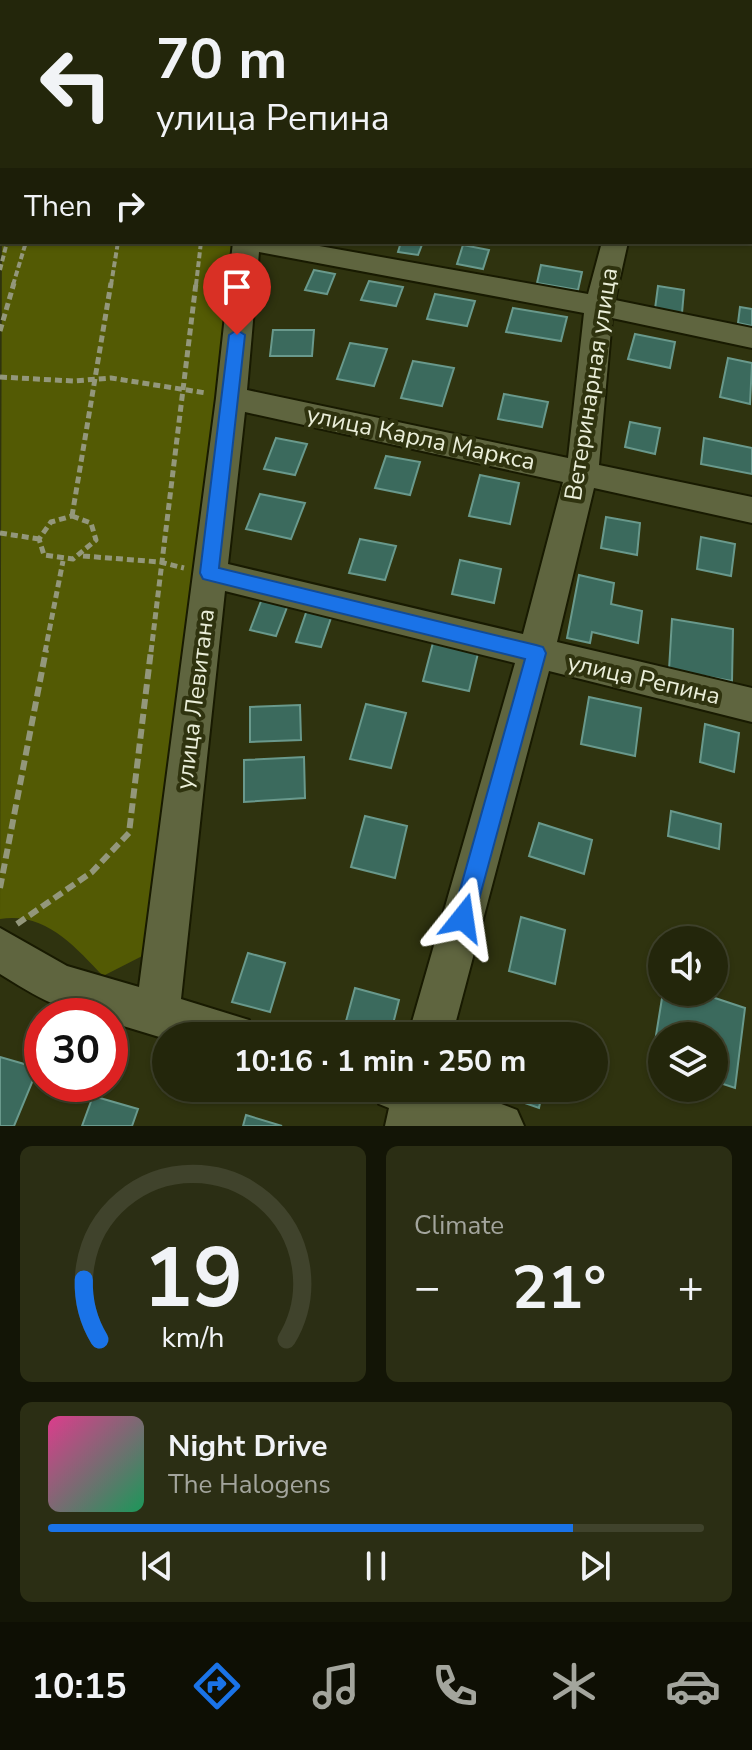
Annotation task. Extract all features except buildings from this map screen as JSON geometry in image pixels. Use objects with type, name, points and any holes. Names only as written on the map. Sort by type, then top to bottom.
[{"type":"street","name":"улица Левитана","points":[[158,1012],[248,244]]},
{"type":"street","points":[[259,244],[599,306],[752,338]]},
{"type":"street","name":"Ветеринарная улица","points":[[434,1022],[536,653],[582,472],[599,306],[614,244]]},
{"type":"street","name":"улица Карла Маркса","points":[[231,398],[752,510]]},
{"type":"street","name":"улица Репина","points":[[209,573],[752,705]]},
{"type":"street","points":[[6,938],[57,985],[189,1022]]},
{"type":"street","points":[[418,1102],[501,1126]]},
{"type":"path","points":[[0,270],[6,244]]},
{"type":"path","points":[[0,331],[25,244]]},
{"type":"path","points":[[72,516],[118,244]]},
{"type":"path","points":[[6,938],[92,872],[129,833],[201,244]]},
{"type":"path","points":[[0,377],[111,378],[231,398]]},
{"type":"path","points":[[39,539],[51,522],[72,516],[91,523],[96,540],[82,556]]},
{"type":"path","points":[[0,533],[39,539]]},
{"type":"path","points":[[39,539],[44,555],[63,561],[82,556],[160,562],[209,573]]},
{"type":"path","points":[[0,888],[63,561]]},
{"type":"green space","points":[[2,244],[235,244],[154,950],[103,976],[70,943],[45,926],[16,918],[0,919]]},
{"type":"route","points":[[237,335],[209,573],[536,653],[463,918]]}]
